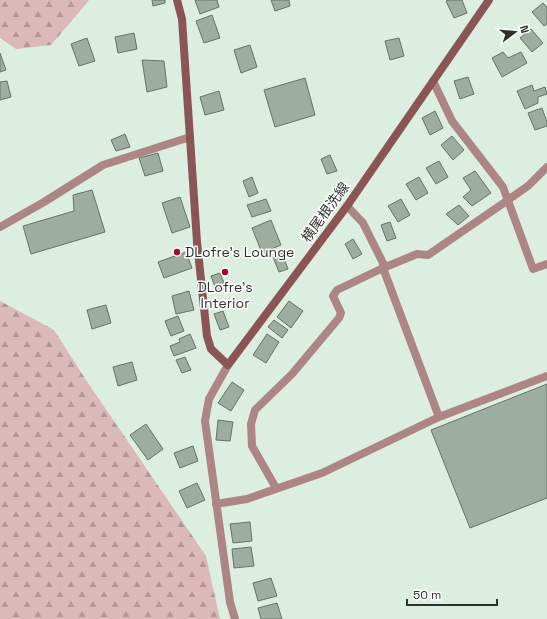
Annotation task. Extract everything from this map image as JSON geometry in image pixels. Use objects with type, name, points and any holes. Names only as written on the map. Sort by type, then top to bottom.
[{"type":"main road","points":[[177,0],[182,19],[197,242],[207,336],[211,349],[228,365]]},
{"type":"main road","name":"横尾根洗線","points":[[228,365],[347,206],[489,0]]},
{"type":"street","points":[[433,81],[452,121],[503,187],[513,218],[533,269],[547,264]]},
{"type":"street","points":[[0,227],[44,202],[103,165],[190,137]]},
{"type":"street","points":[[276,488],[252,446],[251,424],[255,410],[292,374],[339,318],[341,313],[333,296],[337,290],[417,254],[428,255],[528,186],[547,167]]},
{"type":"street","points":[[347,206],[363,223],[383,263],[383,268],[439,417]]},
{"type":"street","points":[[228,365],[209,399],[205,420],[230,602],[235,619]]},
{"type":"street","points":[[216,504],[247,499],[322,472],[439,417],[547,376]]},
{"type":"green space","points":[[0,0],[89,0],[51,45],[16,49],[0,38]]},
{"type":"green space","points":[[0,301],[54,330],[86,380],[206,556],[220,619],[0,619]]},
{"type":"building","points":[[152,0],[165,0],[165,3],[153,6]]},
{"type":"building","points":[[195,0],[217,0],[219,7],[200,14]]},
{"type":"building","points":[[271,0],[289,0],[290,6],[275,11]]},
{"type":"building","points":[[462,0],[467,13],[454,18],[446,1]]},
{"type":"building","points":[[543,3],[547,7],[547,24],[544,26],[532,12]]},
{"type":"building","points":[[212,15],[220,38],[204,43],[196,21]]},
{"type":"building","points":[[531,29],[543,43],[532,52],[520,38]]},
{"type":"building","points":[[134,33],[137,49],[118,53],[115,37]]},
{"type":"building","points":[[87,38],[95,61],[79,66],[71,44]]},
{"type":"building","points":[[399,38],[404,56],[390,60],[385,41]]},
{"type":"building","points":[[250,45],[257,67],[241,73],[234,50]]},
{"type":"building","points":[[503,52],[508,58],[521,52],[527,63],[502,77],[492,58]]},
{"type":"building","points":[[0,53],[6,70],[0,72]]},
{"type":"building","points":[[142,60],[164,61],[167,87],[147,92]]},
{"type":"building","points":[[468,77],[474,94],[460,99],[454,81]]},
{"type":"building","points":[[305,78],[315,115],[275,127],[264,90]]},
{"type":"building","points":[[7,81],[11,97],[0,100],[0,82]]},
{"type":"building","points":[[532,85],[534,91],[545,87],[547,94],[538,97],[538,103],[525,109],[517,91]]},
{"type":"building","points":[[219,91],[224,110],[205,115],[200,97]]},
{"type":"building","points":[[542,108],[547,126],[535,130],[528,113]]},
{"type":"building","points":[[435,111],[443,128],[430,135],[422,118]]},
{"type":"building","points":[[125,134],[130,147],[116,151],[111,140]]},
{"type":"building","points":[[452,136],[464,150],[453,160],[441,145]]},
{"type":"building","points":[[158,153],[163,171],[145,176],[139,158]]},
{"type":"building","points":[[330,155],[337,171],[327,174],[321,159]]},
{"type":"building","points":[[439,161],[448,177],[436,184],[426,168]]},
{"type":"building","points":[[475,171],[491,193],[472,206],[463,197],[471,190],[463,178]]},
{"type":"building","points":[[252,177],[258,193],[249,197],[243,181]]},
{"type":"building","points":[[419,177],[428,193],[416,200],[406,184]]},
{"type":"building","points":[[92,190],[105,232],[31,254],[23,226],[74,211],[73,195]]},
{"type":"building","points":[[180,197],[190,227],[172,233],[162,203]]},
{"type":"building","points":[[266,199],[271,211],[252,217],[247,205]]},
{"type":"building","points":[[401,199],[410,215],[398,222],[388,206]]},
{"type":"building","points":[[459,205],[469,216],[458,225],[446,214]]},
{"type":"building","points":[[271,220],[281,245],[262,253],[252,228]]},
{"type":"building","points":[[390,222],[396,238],[387,241],[381,225]]},
{"type":"building","points":[[353,239],[362,254],[353,259],[345,244]]},
{"type":"building","points":[[186,252],[192,268],[164,278],[158,262]]},
{"type":"building","points":[[282,253],[288,269],[279,272],[273,257]]},
{"type":"building","points":[[220,273],[226,288],[217,292],[211,276]]},
{"type":"building","points":[[189,291],[194,310],[176,314],[172,296]]},
{"type":"building","points":[[289,301],[303,311],[291,328],[277,317]]},
{"type":"building","points":[[106,305],[111,323],[92,329],[87,310]]},
{"type":"building","points":[[223,311],[229,327],[220,330],[214,314]]},
{"type":"building","points":[[178,316],[184,331],[171,336],[165,321]]},
{"type":"building","points":[[274,320],[288,330],[282,338],[268,327]]},
{"type":"building","points":[[190,334],[196,348],[174,356],[170,346],[180,342],[179,339]]},
{"type":"building","points":[[267,334],[279,342],[266,363],[253,355]]},
{"type":"building","points":[[185,357],[191,370],[182,373],[176,360]]},
{"type":"building","points":[[132,362],[137,380],[118,386],[113,367]]},
{"type":"building","points":[[232,382],[244,390],[231,411],[218,403]]},
{"type":"building","points":[[547,384],[547,498],[470,528],[431,430]]},
{"type":"building","points":[[218,420],[233,422],[230,441],[216,440]]},
{"type":"building","points":[[146,424],[163,449],[148,460],[130,435]]},
{"type":"building","points":[[193,446],[198,461],[180,468],[174,453]]},
{"type":"building","points":[[197,483],[205,500],[187,508],[179,491]]},
{"type":"building","points":[[250,522],[252,541],[233,543],[230,524]]},
{"type":"building","points":[[251,547],[254,566],[234,568],[232,549]]},
{"type":"building","points":[[271,578],[277,596],[258,601],[253,583]]},
{"type":"building","points":[[277,603],[282,619],[261,619],[258,608]]},
{"type":"place","name":"DLofre's Lounge","points":[[177,252]]},
{"type":"place","name":"DLofre's Interior","points":[[225,272]]}]
